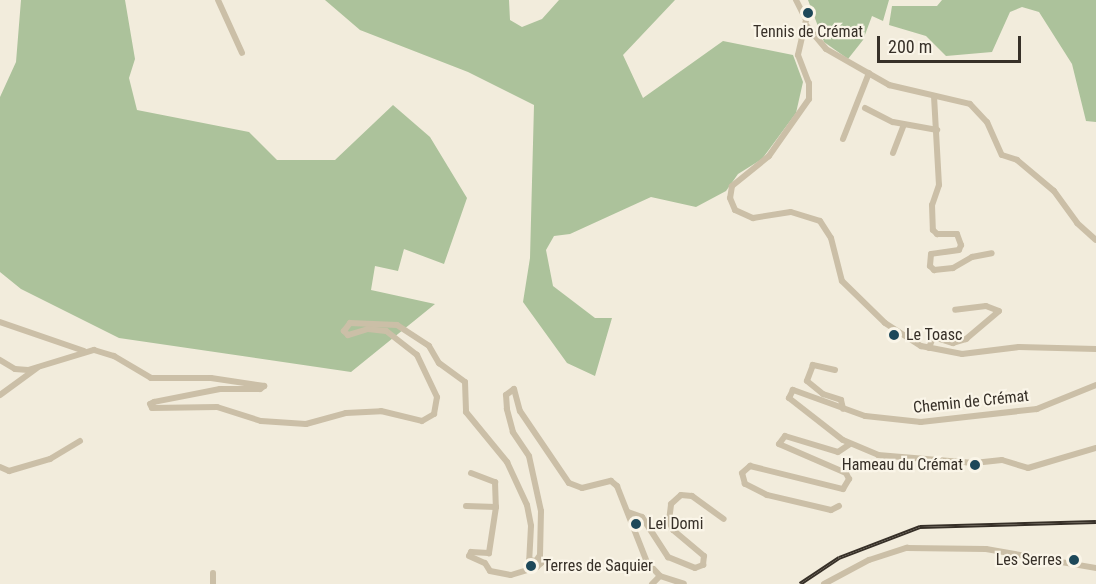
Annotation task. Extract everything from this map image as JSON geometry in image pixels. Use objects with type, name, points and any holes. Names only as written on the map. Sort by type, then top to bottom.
[{"type":"street","points":[[218,0],[242,53]]},
{"type":"street","points":[[796,0],[806,25],[826,48],[889,86],[970,104],[987,122],[1002,155],[1017,160],[1054,191],[1077,223],[1096,240]]},
{"type":"street","points":[[806,25],[798,55],[809,83],[807,103],[763,163],[732,186],[731,203],[740,213],[753,218],[791,212],[820,221],[831,238],[842,281],[894,330],[929,348],[962,354],[1019,347],[1096,349]]},
{"type":"street","points":[[843,139],[869,73]]},
{"type":"street","points":[[934,96],[939,185],[932,205],[933,230],[937,234],[957,234],[961,245],[959,250],[931,254],[931,268],[952,268],[972,257],[992,253]]},
{"type":"street","points":[[865,108],[904,125],[937,130]]},
{"type":"street","points":[[893,153],[904,125]]},
{"type":"street","points":[[929,348],[933,337],[953,343],[966,339],[999,311],[996,307],[986,306],[955,310]]},
{"type":"street","points":[[0,322],[84,351],[114,356],[151,378],[211,378],[264,386],[260,389],[227,388],[154,402],[150,404],[152,408],[217,407],[261,421],[306,424],[346,413],[381,411],[422,421],[434,414],[437,397],[417,355],[386,331],[368,329],[348,335],[344,331],[350,323],[401,327],[429,346],[439,363],[465,382],[466,411],[513,471],[530,518],[527,556],[532,562],[538,559]]},
{"type":"street","points":[[0,395],[38,368],[84,351]]},
{"type":"street","points":[[0,360],[15,369],[38,368]]},
{"type":"street","points":[[835,370],[813,365],[807,381],[823,394],[841,400],[843,409]]},
{"type":"street","name":"Chemin de Crémat","points":[[1096,385],[1043,408],[921,423],[882,419],[843,409],[793,390],[789,394],[792,401],[850,444],[878,455],[974,463],[999,460],[1028,468],[1096,448]]},
{"type":"street","points":[[471,473],[495,482],[496,507],[489,553],[471,552],[469,556],[485,563],[490,571],[511,575],[537,567],[541,563],[538,559],[540,502],[529,456],[509,418],[506,403],[509,390],[517,391],[520,411],[569,483],[582,488],[613,482],[628,512],[647,562],[657,578],[684,584]]},
{"type":"street","points":[[838,506],[831,510],[767,495],[745,484],[742,472],[750,466],[843,489],[849,479],[846,473],[789,452],[779,444],[785,436],[838,452],[850,444]]},
{"type":"street","points":[[0,467],[9,471],[50,459],[80,441]]},
{"type":"street","points":[[628,512],[642,518],[668,557],[695,568],[703,565],[704,556],[673,530],[669,521],[671,504],[681,495],[692,496],[724,519]]},
{"type":"street","points":[[465,506],[496,507]]},
{"type":"street","points":[[824,584],[869,560],[907,548],[986,549],[1096,568]]},
{"type":"street","points":[[213,573],[213,584]]},
{"type":"green space","points":[[21,0],[125,0],[135,59],[129,78],[137,110],[249,132],[277,160],[335,160],[393,105],[430,137],[467,198],[444,264],[404,249],[398,271],[375,266],[371,290],[435,304],[351,372],[119,338],[21,289],[0,272],[0,97],[16,62]]},
{"type":"green space","points":[[325,0],[509,0],[510,20],[522,27],[542,19],[559,0],[675,0],[623,55],[643,98],[723,41],[793,55],[803,82],[796,113],[762,159],[738,174],[726,191],[696,207],[651,197],[570,234],[554,236],[546,250],[553,286],[595,318],[612,318],[595,376],[567,363],[523,302],[530,258],[534,105],[468,72],[360,30]]},
{"type":"green space","points":[[808,0],[889,0],[883,21],[872,16],[863,40],[848,59],[824,42]]},
{"type":"green space","points":[[942,0],[1096,0],[1096,122],[1086,121],[1072,64],[1039,12],[1022,7],[1010,12],[992,52],[946,56],[926,36],[889,25],[892,6],[937,6]]},
{"type":"railway","points":[[800,584],[839,558],[920,527],[1096,522]]},
{"type":"place","name":"Tennis de Crémat","points":[[808,13]]},
{"type":"place","name":"Le Toasc","points":[[894,335]]},
{"type":"place","name":"Hameau du Crémat","points":[[975,465]]},
{"type":"place","name":"Lei Domi","points":[[636,524]]},
{"type":"place","name":"Les Serres","points":[[1074,560]]},
{"type":"place","name":"Terres de Saquier","points":[[531,566]]}]
